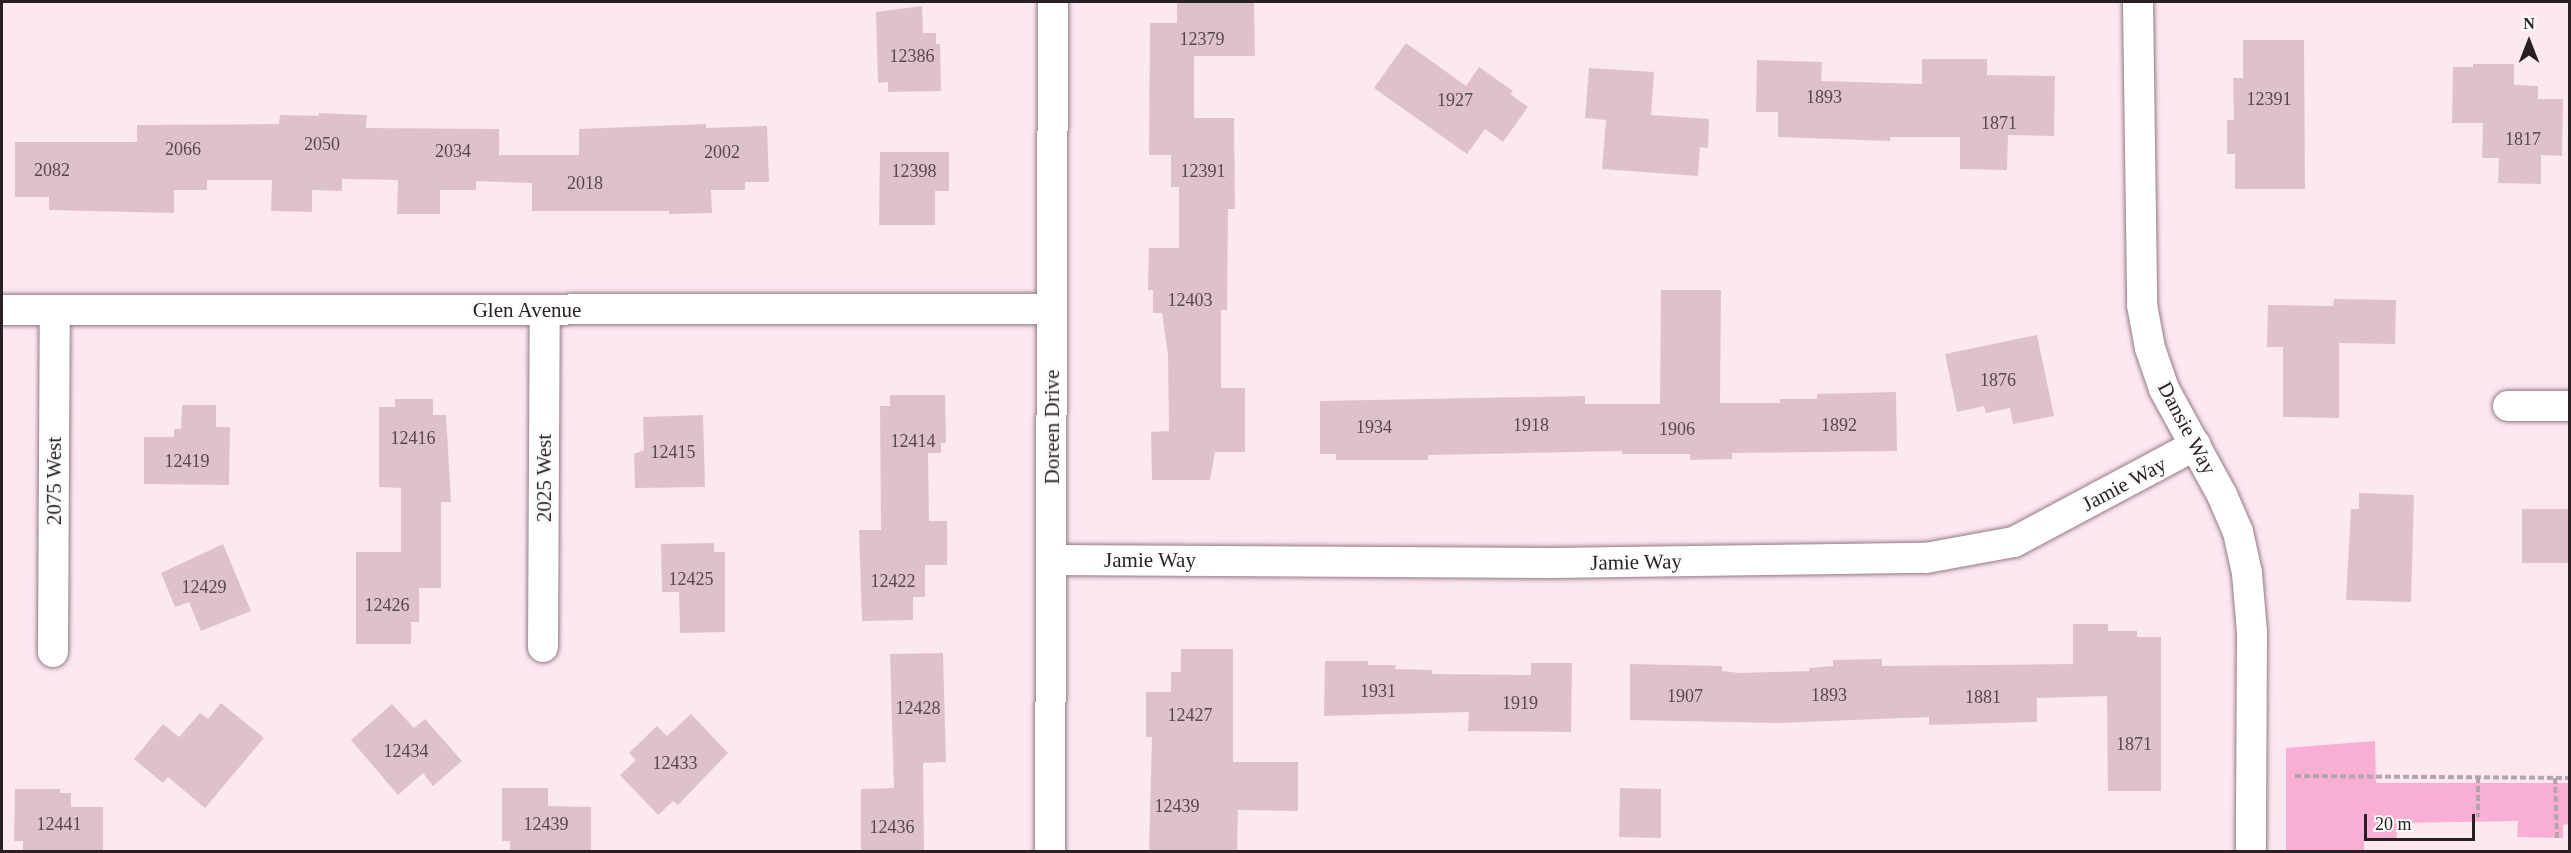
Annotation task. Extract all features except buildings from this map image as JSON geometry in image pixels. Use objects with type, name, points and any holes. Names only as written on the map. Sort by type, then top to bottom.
[{"type":"street","name":"Doreen Drive","points":[[1050,852],[1053,2]]},
{"type":"street","name":"Dansie Way","points":[[2138,2],[2142,305],[2150,348],[2164,389],[2196,445],[2238,532],[2247,573],[2252,632],[2252,852]]},
{"type":"street","name":"Glen Avenue","points":[[2,310],[1052,309]]},
{"type":"street","name":"2075 West","points":[[53,652],[55,310]]},
{"type":"street","name":"2025 West","points":[[543,647],[545,310]]},
{"type":"street","points":[[2508,406],[2570,406]]},
{"type":"street","name":"Jamie Way","points":[[1051,560],[1552,563],[1926,558],[2014,542],[2196,445]]},
{"type":"path","points":[[2295,776],[2570,778]]},
{"type":"path","points":[[2478,777],[2478,817]]},
{"type":"path","points":[[2555,778],[2557,839]]},
{"type":"shaded area","points":[[2375,741],[2376,783],[2569,783],[2569,824],[2563,825],[2563,838],[2517,837],[2518,821],[2398,823],[2396,841],[2364,840],[2364,851],[2286,851],[2286,748]]}]
